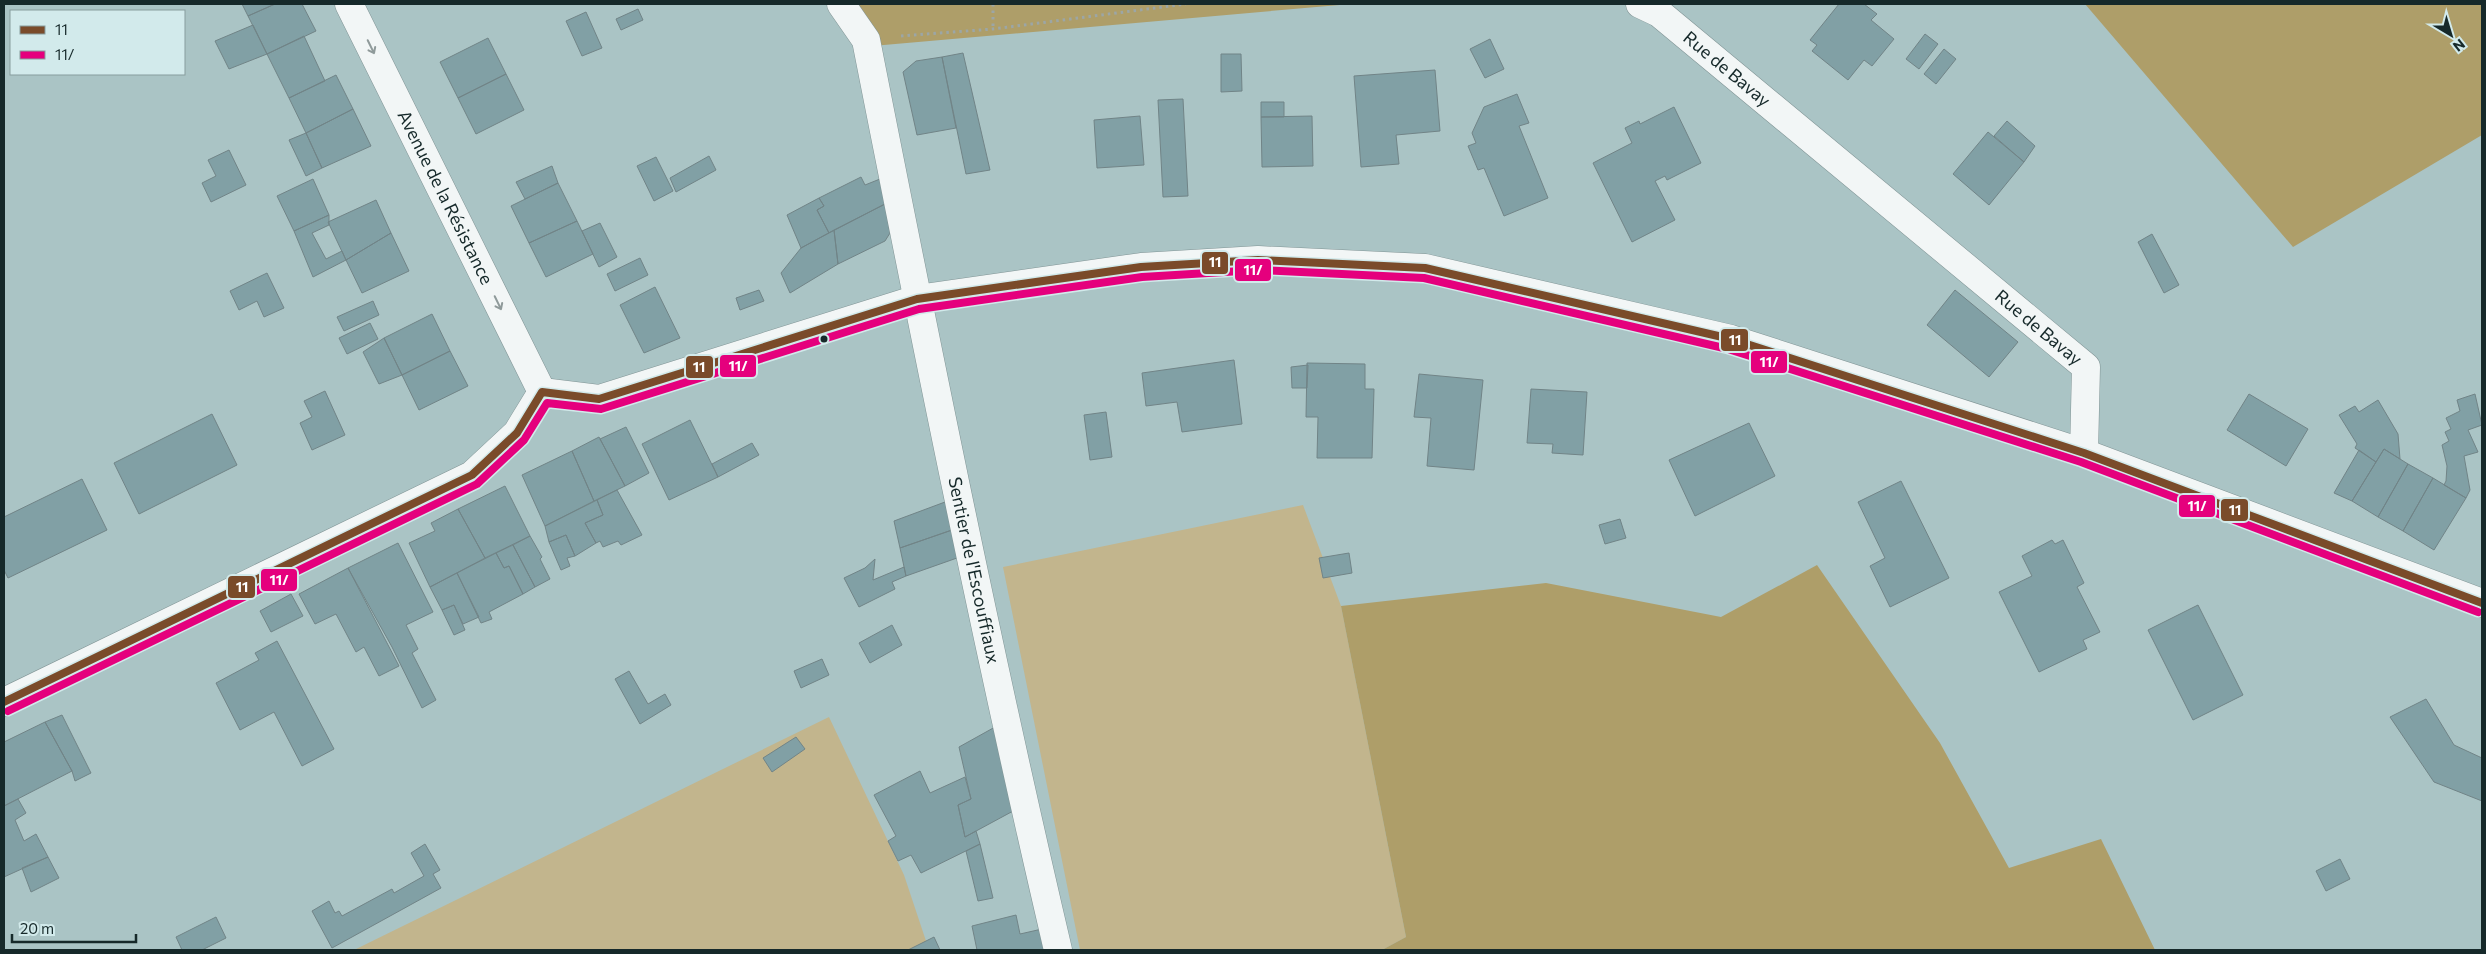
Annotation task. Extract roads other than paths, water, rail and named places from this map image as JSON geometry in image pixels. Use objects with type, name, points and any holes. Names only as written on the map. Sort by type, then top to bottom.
[{"type":"street","name":"Avenue de la Résistance","points":[[349,4],[542,392]]},
{"type":"street","name":"Sentier de l'Escouffiaux","points":[[840,4],[866,40],[917,299],[1032,841],[1058,950]]},
{"type":"street","name":"Rue de Bavay","points":[[1640,4],[1659,12],[2086,367],[2084,453]]},
{"type":"street","points":[[4,702],[472,475],[516,433],[542,392],[599,399],[917,299],[1150,266],[1258,260],[1425,268],[1731,339],[2084,453],[2482,603]]}]
